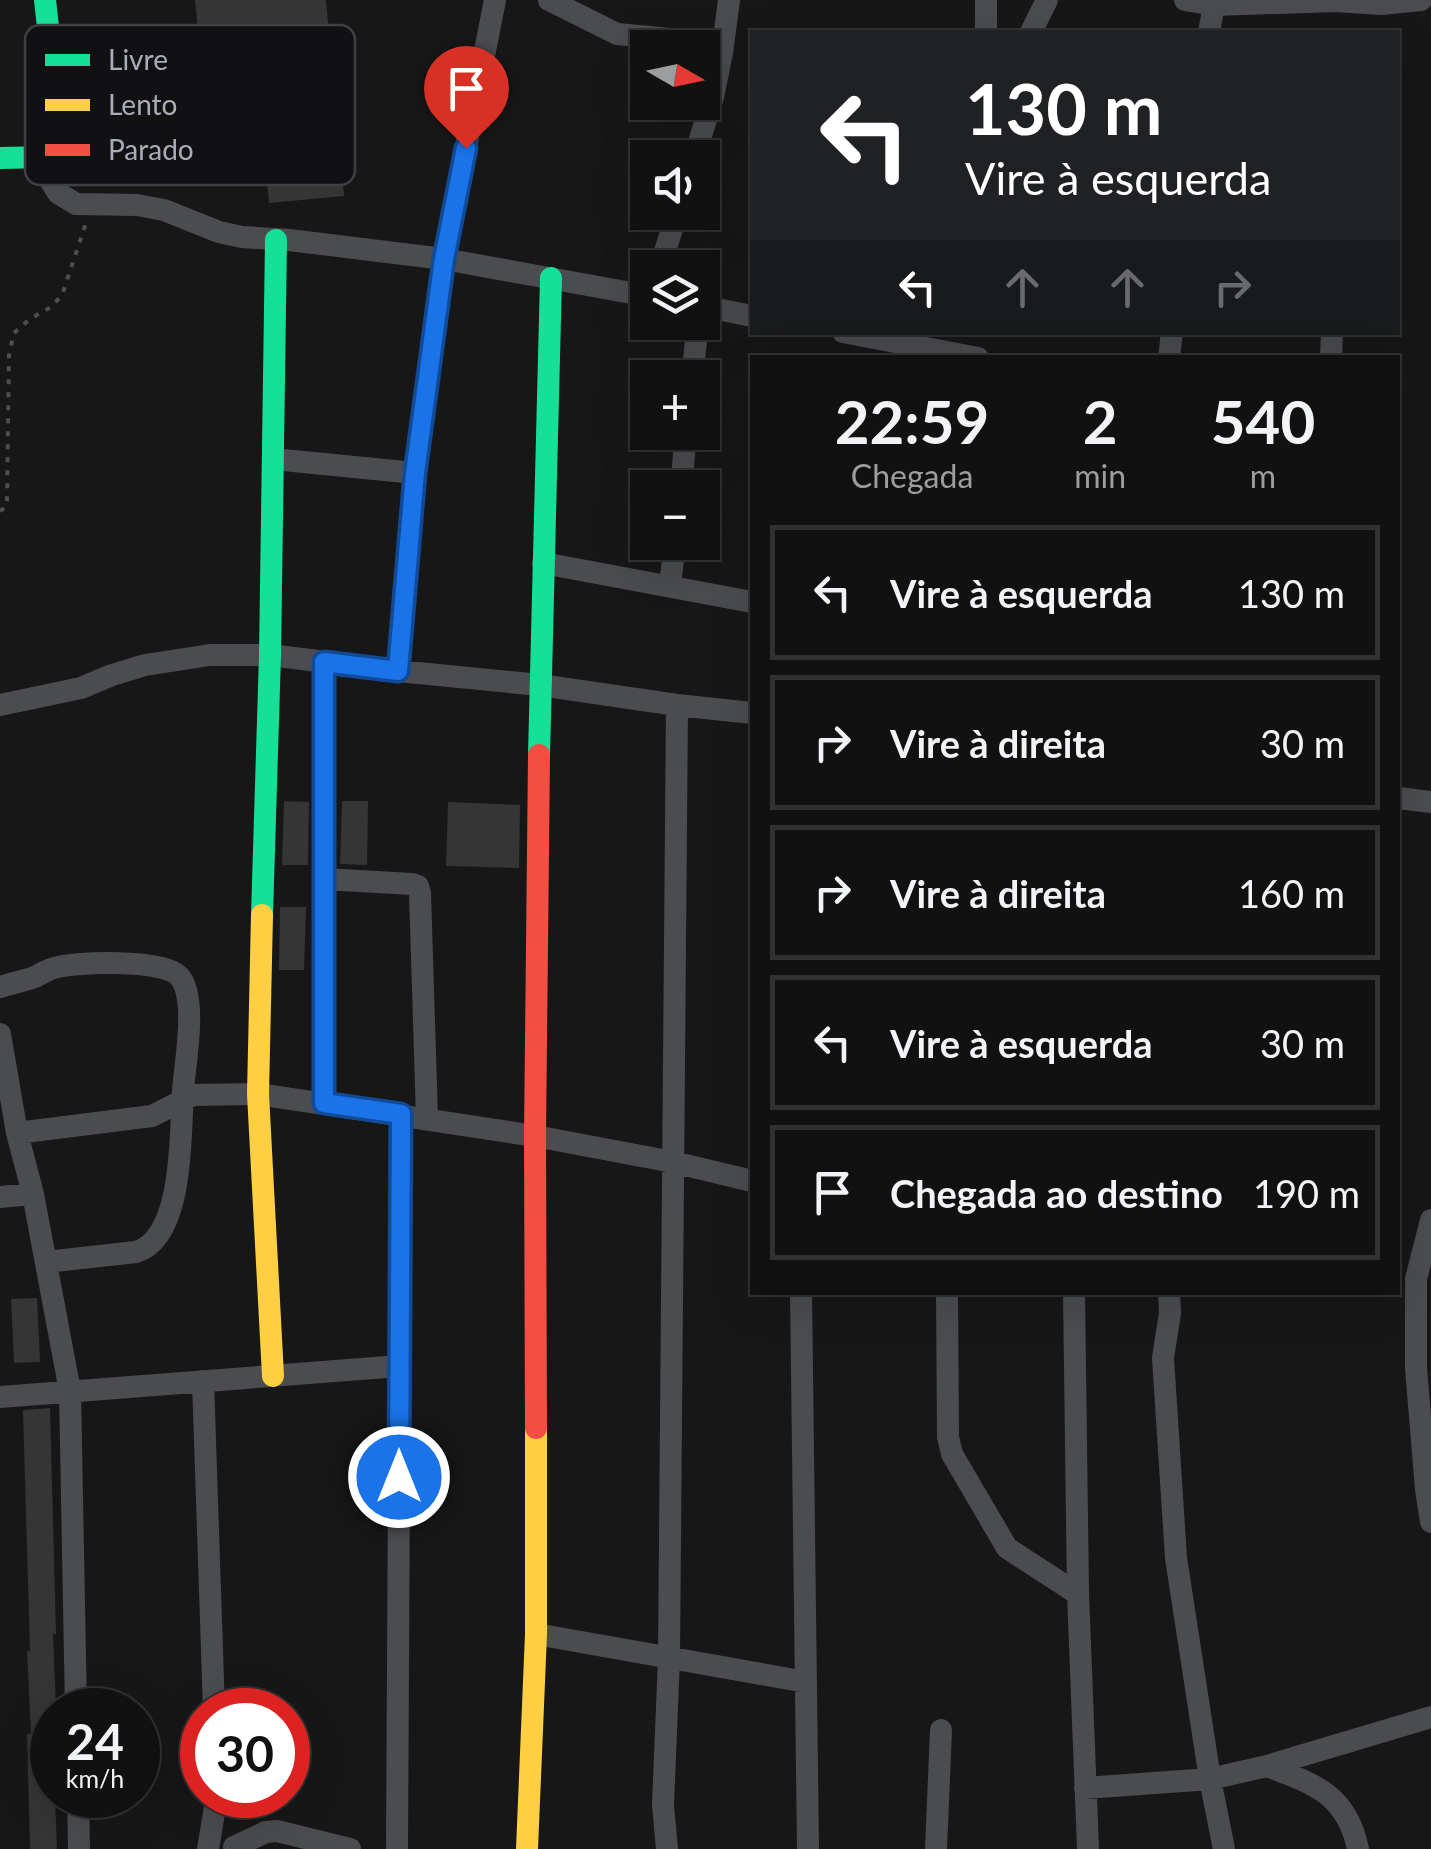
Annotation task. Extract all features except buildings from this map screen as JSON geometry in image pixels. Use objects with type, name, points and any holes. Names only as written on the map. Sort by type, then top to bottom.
[{"type":"street","points":[[44,0],[47,25]]},
{"type":"street","points":[[398,671],[415,473],[444,259],[496,0]]},
{"type":"street","points":[[548,0],[617,34],[723,44]]},
{"type":"street","points":[[700,140],[713,97],[729,0]]},
{"type":"street","points":[[986,0],[986,30]]},
{"type":"street","points":[[1032,30],[1047,0]]},
{"type":"street","points":[[1185,0],[1214,4],[1381,4],[1421,0]]},
{"type":"street","points":[[1208,30],[1214,4]]},
{"type":"street","points":[[0,158],[25,157]]},
{"type":"street","points":[[53,185],[58,193],[76,204],[137,204],[242,237],[444,259],[630,293]]},
{"type":"street","points":[[272,1376],[258,1094],[276,240]]},
{"type":"street","points":[[527,1849],[536,1634],[535,1136],[540,685],[551,278]]},
{"type":"street","points":[[720,310],[750,316]]},
{"type":"street","points":[[862,335],[968,355]]},
{"type":"street","points":[[273,459],[415,473]]},
{"type":"street","points":[[670,586],[673,560]]},
{"type":"street","points":[[543,563],[750,602]]},
{"type":"street","points":[[0,705],[81,688],[144,665],[210,654],[270,655],[750,712]]},
{"type":"street","points":[[324,662],[324,1103]]},
{"type":"street","points":[[667,1849],[663,1805],[669,1658],[677,705]]},
{"type":"street","points":[[1400,798],[1431,802]]},
{"type":"street","points":[[324,879],[418,886],[428,1118]]},
{"type":"street","points":[[0,987],[50,969],[86,963],[139,964],[182,978],[189,1010],[180,1165],[169,1209],[155,1240],[136,1252],[46,1262]]},
{"type":"street","points":[[1,1050],[70,1391],[76,1688]]},
{"type":"street","points":[[17,1132],[152,1116],[193,1095],[258,1094],[535,1136],[750,1181]]},
{"type":"street","points":[[397,1849],[401,1114]]},
{"type":"street","points":[[0,1197],[33,1194]]},
{"type":"street","points":[[1431,1220],[1416,1280],[1416,1368],[1431,1522]]},
{"type":"street","points":[[801,1295],[808,1849]]},
{"type":"street","points":[[947,1295],[948,1437],[952,1454],[1007,1548],[1078,1594]]},
{"type":"street","points":[[1074,1295],[1078,1594],[1088,1849]]},
{"type":"street","points":[[1170,1295],[1163,1358],[1176,1558],[1224,1849]]},
{"type":"street","points":[[0,1396],[400,1366]]},
{"type":"street","points":[[204,1381],[213,1688]]},
{"type":"street","points":[[536,1634],[806,1682]]},
{"type":"street","points":[[1084,1788],[1210,1780],[1431,1717]]},
{"type":"street","points":[[936,1849],[941,1730]]},
{"type":"street","points":[[1267,1766],[1307,1782],[1334,1799],[1354,1826],[1358,1849]]},
{"type":"street","points":[[78,1818],[78,1849]]},
{"type":"street","points":[[208,1849],[214,1818]]},
{"type":"street","points":[[224,1818],[235,1848],[276,1831],[350,1849]]},
{"type":"path","points":[[0,511],[7,501],[9,355],[14,333],[62,295],[92,204]]},
{"type":"traffic: fast","points":[[45,0],[48,25]]},
{"type":"traffic: fast","points":[[0,158],[25,157]]},
{"type":"traffic: fast","points":[[262,915],[276,240]]},
{"type":"traffic: fast","points":[[539,755],[551,278]]},
{"type":"traffic: slow","points":[[262,915],[258,1094],[273,1376]]},
{"type":"traffic: slow","points":[[527,1849],[536,1634],[536,1428]]},
{"type":"traffic: jam","points":[[536,1428],[539,755]]},
{"type":"route","points":[[399,1477],[401,1114],[324,1103],[324,662],[398,671],[415,473],[444,259],[466,148]]}]
